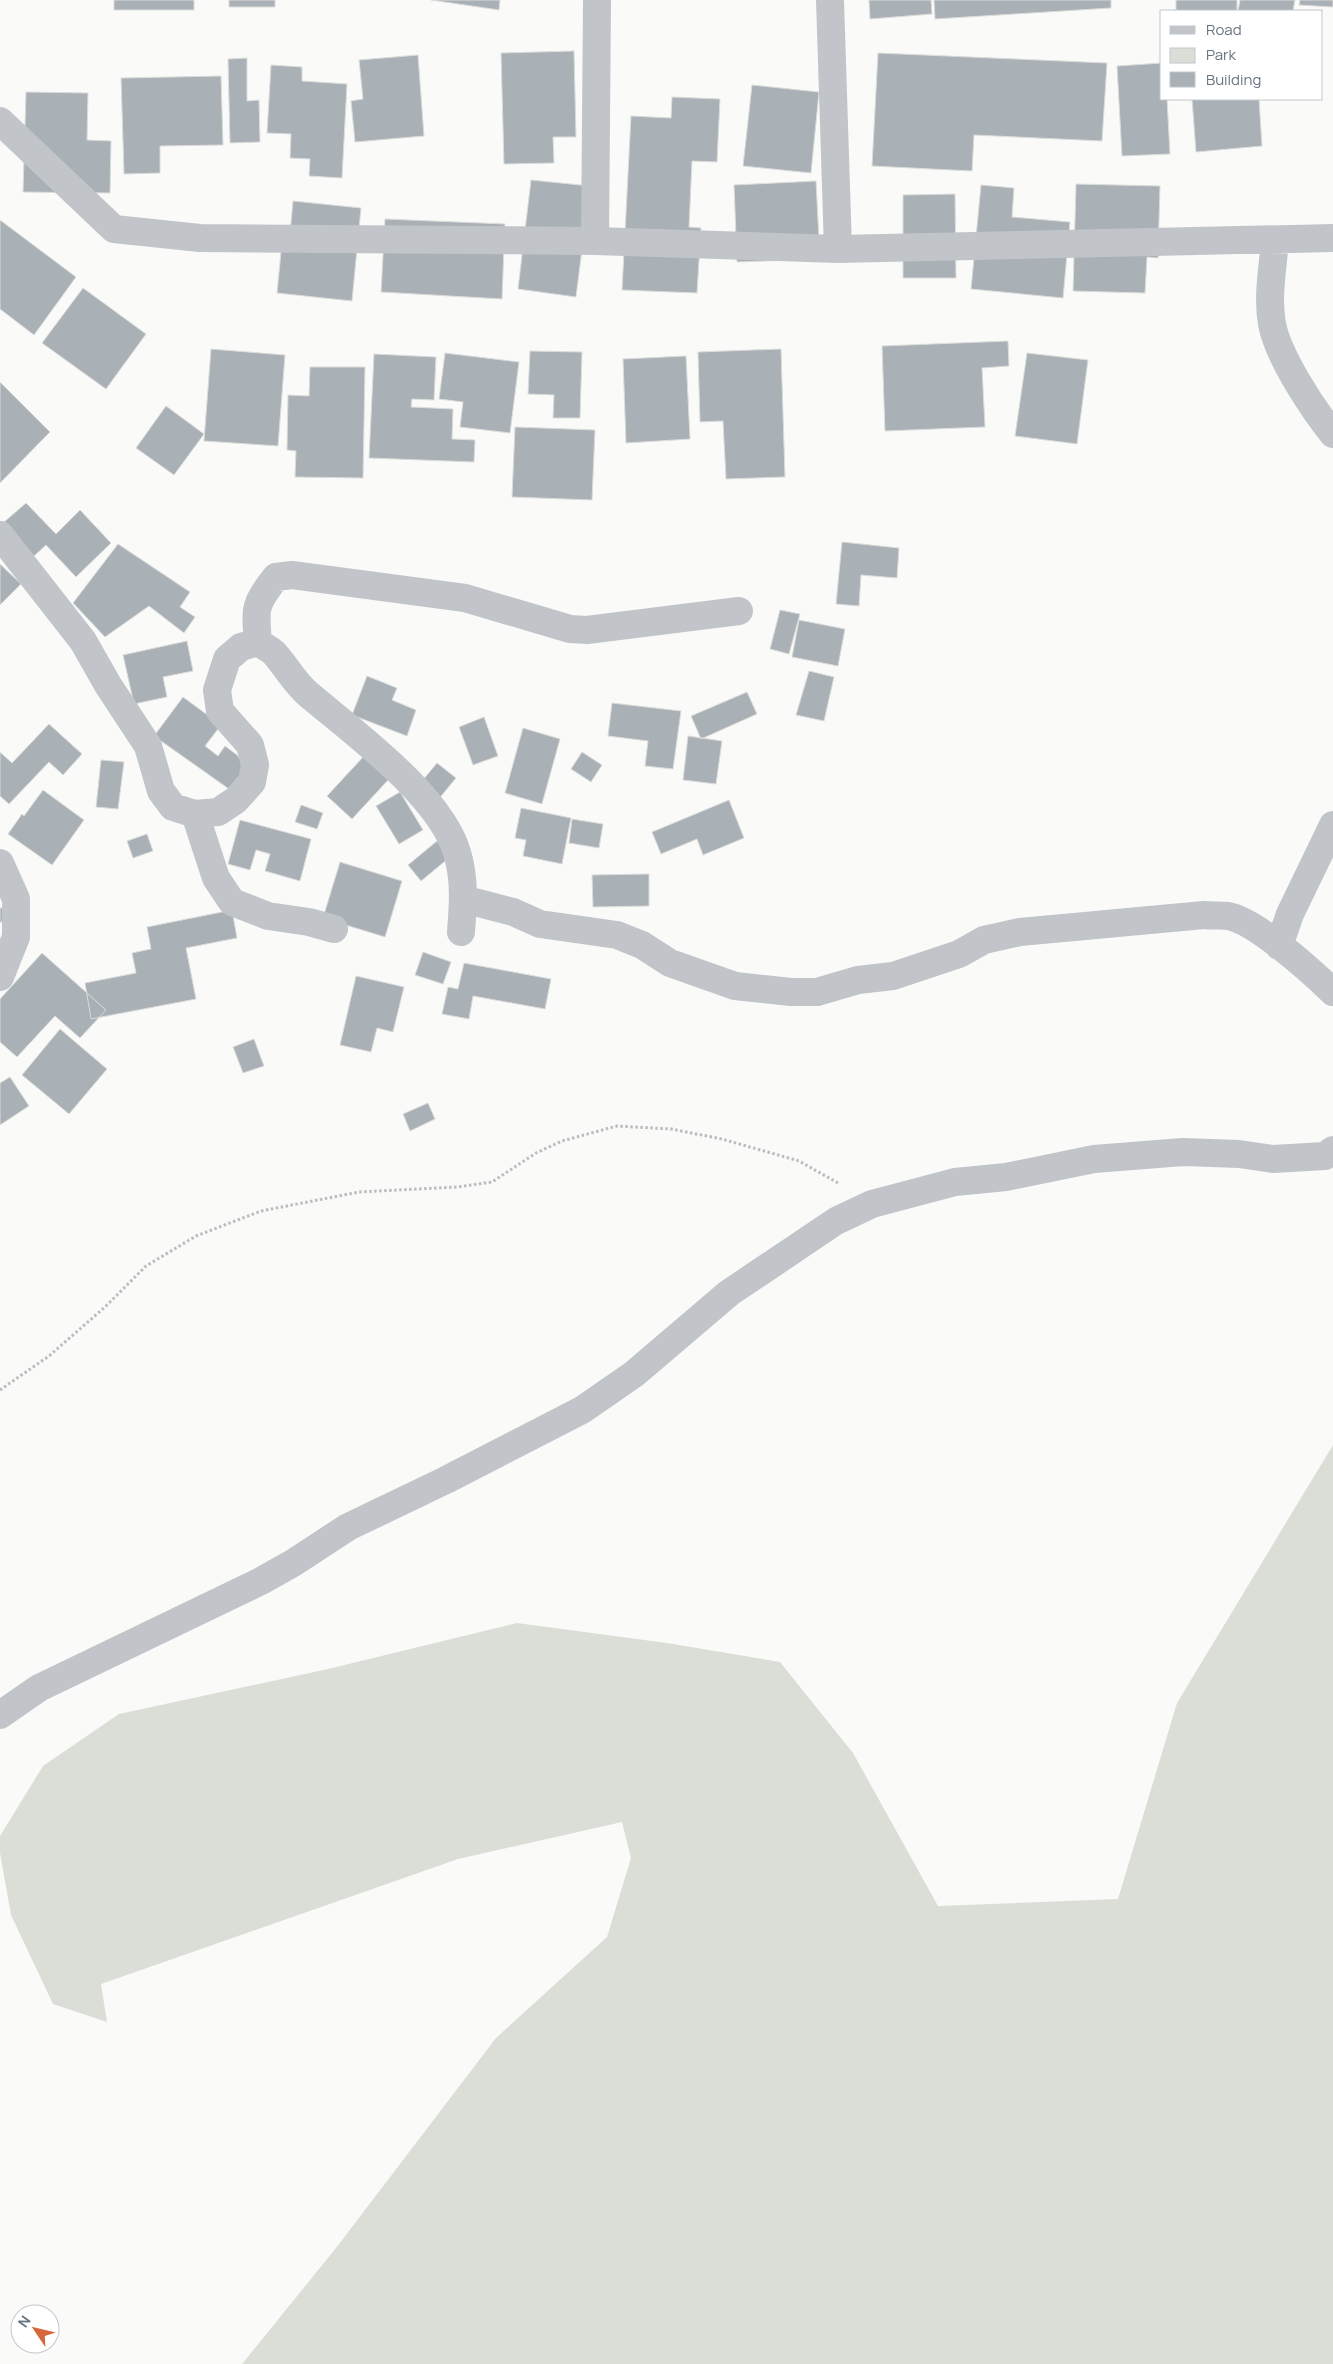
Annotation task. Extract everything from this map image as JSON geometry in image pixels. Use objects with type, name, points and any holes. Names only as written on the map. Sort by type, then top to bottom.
[{"type":"street","points":[[595,241],[597,0]]},
{"type":"street","points":[[830,0],[838,249]]},
{"type":"street","points":[[0,121],[114,229],[200,238],[595,241],[838,249],[1333,238]]},
{"type":"street","points":[[1275,240],[1270,299],[1272,325],[1281,349],[1314,409],[1333,434]]},
{"type":"street","points":[[0,535],[83,641],[108,685],[148,746],[161,791],[173,807],[195,814],[218,812],[236,800],[252,782],[255,765],[250,745],[220,711],[217,690],[226,659],[241,646],[258,642],[274,653],[286,672],[304,691],[403,776],[428,805],[447,832],[458,855],[463,898],[461,932]]},
{"type":"street","points":[[258,642],[255,612],[260,598],[276,577],[292,575],[464,598],[570,629],[587,630],[740,612]]},
{"type":"street","points":[[195,814],[216,878],[232,902],[268,916],[309,922],[334,929]]},
{"type":"street","points":[[1278,946],[1290,914],[1333,825]]},
{"type":"street","points":[[0,863],[16,900],[16,937],[0,977]]},
{"type":"street","points":[[463,898],[513,912],[540,924],[617,934],[642,945],[670,963],[735,986],[766,991],[817,992],[858,980],[893,976],[959,954],[984,940],[1020,932],[1204,916],[1228,916],[1244,923],[1278,946],[1333,992]]},
{"type":"street","points":[[0,1715],[39,1688],[261,1581],[293,1563],[348,1527],[446,1480],[582,1410],[634,1374],[729,1293],[836,1221],[872,1204],[955,1182],[1006,1177],[1094,1159],[1183,1152],[1239,1154],[1273,1159],[1325,1156],[1333,1150]]},
{"type":"path","points":[[0,1390],[49,1356],[105,1307],[146,1266],[196,1236],[261,1211],[359,1192],[492,1182],[536,1153],[554,1145],[616,1126],[671,1129],[722,1139],[799,1161],[872,1204]]},
{"type":"green space","points":[[1333,1445],[1333,2364],[242,2364],[336,2248],[496,2038],[607,1937],[631,1858],[622,1822],[458,1859],[101,1984],[107,2022],[53,2004],[11,1915],[0,1853],[0,1836],[43,1766],[119,1714],[328,1669],[517,1623],[667,1643],[780,1662],[853,1753],[938,1906],[1118,1899],[1177,1703]]},
{"type":"building","points":[[114,0],[194,0],[194,10],[114,10]]},
{"type":"building","points":[[229,0],[275,0],[275,7],[229,7]]},
{"type":"building","points":[[431,0],[500,0],[499,10]]},
{"type":"building","points":[[869,0],[931,0],[932,14],[870,19]]},
{"type":"building","points":[[934,0],[1111,0],[1111,8],[935,19]]},
{"type":"building","points":[[1176,0],[1237,0],[1237,10],[1176,10]]},
{"type":"building","points":[[1240,0],[1295,0],[1293,10],[1238,10]]},
{"type":"building","points":[[1300,0],[1333,0],[1333,7],[1299,5]]},
{"type":"building","points":[[574,51],[576,137],[553,137],[554,163],[504,164],[501,53]]},
{"type":"building","points":[[878,53],[1107,63],[1102,141],[974,135],[972,171],[872,166]]},
{"type":"building","points":[[418,55],[424,136],[355,142],[351,101],[363,99],[359,60]]},
{"type":"building","points":[[247,58],[247,101],[259,100],[260,142],[230,143],[228,59]]},
{"type":"building","points":[[1160,63],[1160,100],[1167,100],[1170,154],[1122,156],[1117,66]]},
{"type":"building","points":[[271,65],[302,67],[302,81],[347,84],[342,178],[309,176],[310,159],[290,158],[291,134],[267,133]]},
{"type":"building","points":[[221,76],[223,145],[160,146],[160,173],[124,174],[121,78]]},
{"type":"building","points":[[752,85],[819,92],[811,173],[743,166]]},
{"type":"building","points":[[26,92],[88,93],[87,140],[111,141],[110,193],[23,192]]},
{"type":"building","points":[[672,97],[720,99],[717,162],[692,161],[689,227],[701,228],[697,293],[622,290],[631,116],[671,118]]},
{"type":"building","points":[[1192,100],[1259,100],[1262,146],[1196,152]]},
{"type":"building","points":[[531,180],[590,186],[576,297],[518,289]]},
{"type":"building","points":[[816,181],[820,259],[737,262],[734,185]]},
{"type":"building","points":[[1076,184],[1160,186],[1158,258],[1147,257],[1145,293],[1073,291]]},
{"type":"building","points":[[981,185],[1014,188],[1012,217],[1070,222],[1063,298],[971,289]]},
{"type":"building","points":[[955,194],[956,278],[903,278],[903,195]]},
{"type":"building","points":[[293,201],[361,208],[352,301],[277,293],[283,232],[290,233]]},
{"type":"building","points":[[385,219],[505,224],[502,299],[381,292]]},
{"type":"building","points":[[0,220],[76,277],[34,335],[0,309]]},
{"type":"building","points":[[83,288],[146,334],[106,389],[42,343]]},
{"type":"building","points":[[1008,341],[1009,366],[982,368],[985,427],[885,431],[882,346]]},
{"type":"building","points":[[211,349],[285,355],[278,446],[204,441]]},
{"type":"building","points":[[781,349],[785,477],[726,479],[723,421],[700,422],[698,352]]},
{"type":"building","points":[[530,351],[582,352],[580,418],[553,418],[554,395],[528,394]]},
{"type":"building","points":[[445,353],[519,362],[510,433],[460,427],[463,402],[439,399]]},
{"type":"building","points":[[1027,353],[1088,360],[1077,444],[1015,436]]},
{"type":"building","points":[[374,354],[436,357],[434,400],[412,399],[411,407],[453,409],[452,439],[475,440],[474,462],[369,458]]},
{"type":"building","points":[[686,356],[690,439],[626,443],[623,359]]},
{"type":"building","points":[[310,367],[365,367],[363,478],[295,477],[296,451],[287,450],[288,395],[309,396]]},
{"type":"building","points":[[0,382],[50,432],[0,483]]},
{"type":"building","points":[[166,406],[204,434],[174,475],[136,448]]},
{"type":"building","points":[[515,427],[595,430],[592,500],[512,497]]},
{"type":"building","points":[[26,503],[56,534],[80,510],[111,543],[76,577],[46,545],[34,556],[3,523]]},
{"type":"building","points":[[842,542],[899,548],[897,578],[861,575],[859,606],[836,604]]},
{"type":"building","points":[[118,544],[190,592],[180,607],[195,617],[184,633],[149,606],[105,637],[73,603]]},
{"type":"building","points":[[0,564],[21,584],[0,605]]},
{"type":"building","points":[[780,610],[800,614],[789,654],[770,649]]},
{"type":"building","points":[[799,620],[845,629],[838,666],[792,657]]},
{"type":"building","points":[[187,641],[193,671],[163,677],[167,697],[134,704],[123,655]]},
{"type":"building","points":[[809,671],[834,677],[824,721],[796,715]]},
{"type":"building","points":[[367,676],[397,688],[392,700],[416,710],[407,736],[352,715]]},
{"type":"building","points":[[747,692],[757,714],[701,739],[691,716]]},
{"type":"building","points":[[183,697],[221,725],[205,746],[218,756],[225,746],[237,755],[246,767],[229,789],[154,736]]},
{"type":"building","points":[[612,703],[681,711],[673,769],[645,766],[648,741],[608,736]]},
{"type":"building","points":[[484,717],[498,756],[473,765],[459,727]]},
{"type":"building","points":[[49,724],[82,754],[63,775],[49,762],[9,804],[0,796],[0,752],[12,763]]},
{"type":"building","points":[[523,728],[560,739],[542,804],[505,793]]},
{"type":"building","points":[[688,736],[722,741],[716,784],[683,780]]},
{"type":"building","points":[[582,752],[602,765],[591,782],[571,769]]},
{"type":"building","points":[[364,756],[389,779],[352,819],[327,796]]},
{"type":"building","points":[[101,760],[124,762],[118,809],[96,807]]},
{"type":"building","points":[[437,763],[456,778],[437,801],[418,786]]},
{"type":"building","points":[[43,790],[84,820],[52,865],[8,834]]},
{"type":"building","points":[[400,792],[423,830],[399,844],[376,806]]},
{"type":"building","points":[[729,800],[744,838],[703,855],[697,839],[661,854],[652,832]]},
{"type":"building","points":[[301,805],[323,813],[317,829],[295,822]]},
{"type":"building","points":[[521,808],[571,818],[562,864],[523,856],[526,840],[515,838]]},
{"type":"building","points":[[572,819],[603,824],[599,848],[569,843]]},
{"type":"building","points":[[240,820],[311,839],[300,881],[265,871],[270,854],[256,850],[250,870],[228,864]]},
{"type":"building","points":[[147,834],[153,851],[133,858],[127,841]]},
{"type":"building","points":[[437,841],[450,857],[421,881],[408,865]]},
{"type":"building","points":[[340,862],[402,881],[385,937],[323,918]]},
{"type":"building","points":[[649,874],[649,906],[593,907],[592,875]]},
{"type":"building","points":[[0,907],[8,915],[0,923]]},
{"type":"building","points":[[232,910],[237,938],[186,948],[196,999],[91,1019],[85,983],[136,973],[132,953],[151,949],[147,927]]},
{"type":"building","points":[[423,952],[451,962],[443,984],[415,975]]},
{"type":"building","points":[[42,953],[106,1010],[80,1038],[55,1016],[17,1057],[0,1042],[0,999]]},
{"type":"building","points":[[464,963],[551,979],[545,1009],[473,996],[469,1019],[442,1014],[448,987],[458,989]]},
{"type":"building","points":[[356,976],[404,987],[393,1032],[377,1028],[371,1052],[340,1045]]},
{"type":"building","points":[[60,1029],[107,1069],[69,1114],[22,1075]]},
{"type":"building","points":[[254,1039],[264,1066],[243,1073],[233,1047]]},
{"type":"building","points":[[10,1077],[29,1106],[0,1125],[0,1083]]},
{"type":"building","points":[[428,1103],[435,1119],[410,1131],[403,1114]]}]
